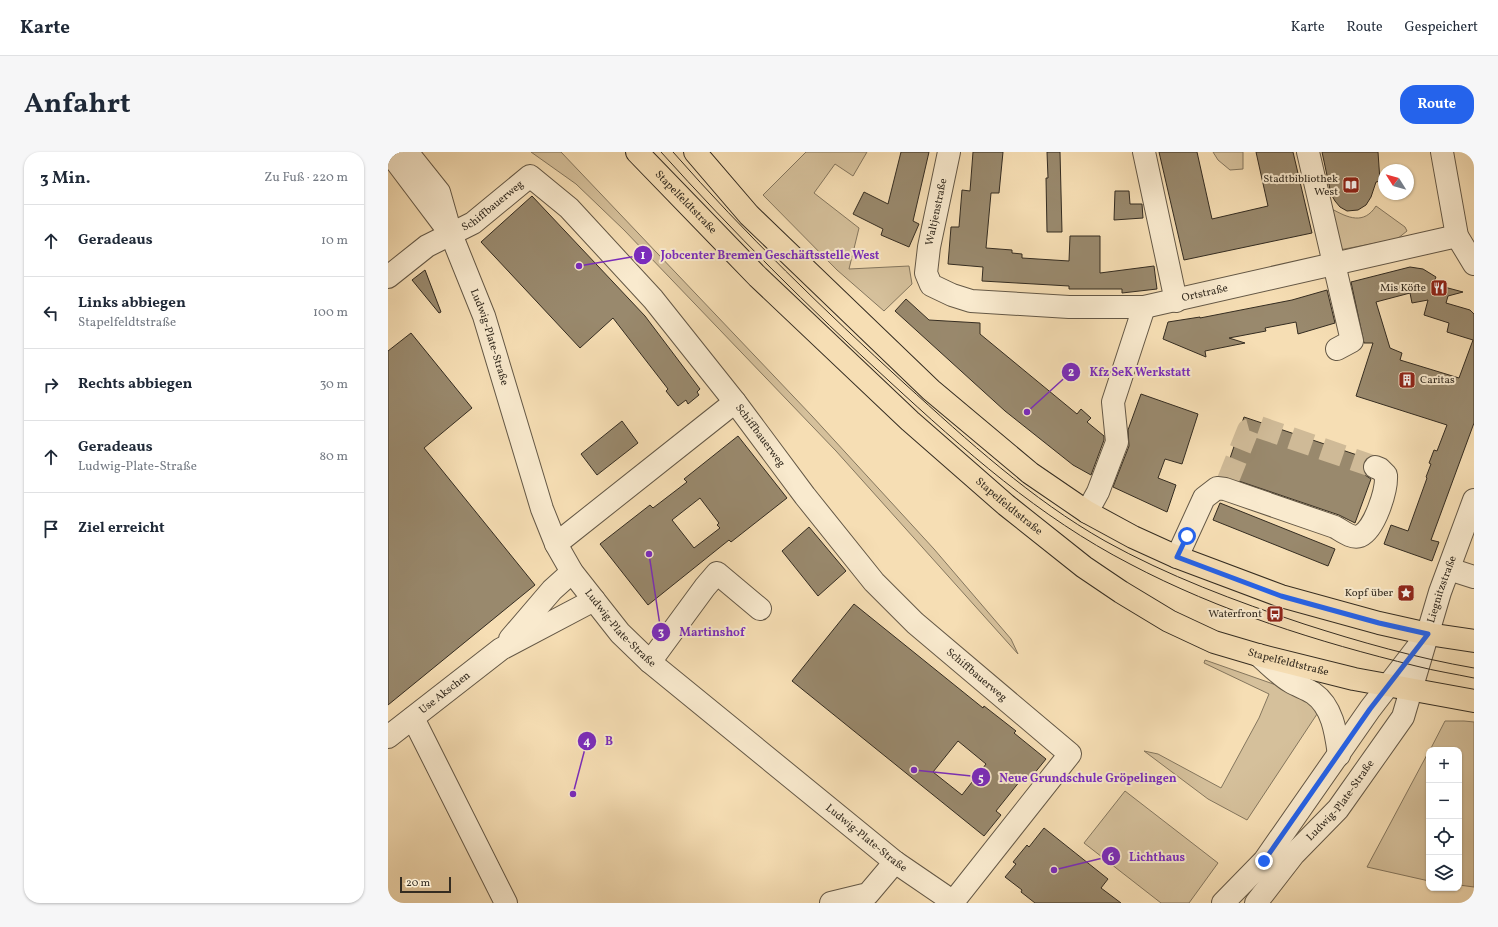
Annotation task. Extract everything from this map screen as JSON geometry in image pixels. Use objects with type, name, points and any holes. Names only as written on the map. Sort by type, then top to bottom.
[{"type":"main road","name":"Stapelfeldtstraße","points":[[637,152],[758,277],[905,416],[1006,505],[1084,567],[1121,592],[1169,621],[1214,642],[1343,676],[1474,700]]},
{"type":"main road","points":[[695,152],[749,215],[931,390],[1030,473],[1087,512],[1133,537],[1177,557],[1288,598],[1372,621],[1428,634],[1474,641]]},
{"type":"street","points":[[389,152],[451,234]]},
{"type":"street","points":[[407,152],[439,192],[451,234]]},
{"type":"street","name":"Waltjenstraße","points":[[926,273],[929,247],[949,152]]},
{"type":"street","points":[[1144,152],[1176,301]]},
{"type":"street","points":[[1308,152],[1333,265],[1352,341],[1337,349]]},
{"type":"street","points":[[1442,152],[1457,236],[1474,264]]},
{"type":"street","name":"Schiffbauerweg","points":[[451,234],[473,223],[530,176],[569,208],[646,292],[874,582],[915,623],[1070,754],[954,902]]},
{"type":"street","points":[[388,277],[427,246],[451,234]]},
{"type":"street","name":"Ludwig-Plate-Straße","points":[[451,234],[484,316],[542,509],[556,544],[572,572],[620,633],[650,662],[894,862],[954,902]]},
{"type":"street","name":"Ortstraße","points":[[926,273],[931,285],[971,302],[1069,307],[1144,308],[1457,236]]},
{"type":"street","points":[[1087,512],[1098,492],[1118,442],[1113,402],[1144,308]]},
{"type":"street","points":[[556,544],[734,402]]},
{"type":"street","points":[[1177,557],[1204,498],[1217,488],[1227,484],[1335,527],[1351,536],[1360,536],[1368,530],[1375,519],[1387,483],[1386,475],[1380,469],[1375,467]]},
{"type":"street","name":"Liegnitzstraße","points":[[1411,689],[1440,592],[1474,500]]},
{"type":"street","points":[[1449,569],[1474,577]]},
{"type":"street","name":"Use Akschen","points":[[501,649],[552,590],[572,572]]},
{"type":"street","points":[[650,662],[704,587],[716,573],[760,609]]},
{"type":"street","name":"Use Akschen","points":[[388,737],[501,649],[594,600]]},
{"type":"street","points":[[1223,903],[1264,861],[1370,709],[1428,634]]},
{"type":"street","points":[[1258,654],[1290,682],[1313,693],[1322,701],[1328,709],[1336,733],[1339,755]]},
{"type":"street","name":"Ludwig-Plate-Straße","points":[[1256,903],[1294,854],[1338,810],[1403,717],[1411,689]]},
{"type":"street","points":[[413,718],[506,903]]},
{"type":"street","points":[[831,903],[868,894],[894,862]]},
{"type":"shaded area","points":[[531,152],[561,152],[812,416],[934,549],[1011,639],[1018,654],[836,451],[624,230],[576,184]]},
{"type":"shaded area","points":[[806,152],[867,152],[853,176],[835,164],[814,193],[859,228],[849,269],[909,266],[912,284],[884,311],[837,270],[763,195]]},
{"type":"shaded area","points":[[1213,152],[1243,152],[1243,169],[1230,170],[1218,160]]},
{"type":"shaded area","points":[[1376,206],[1405,227],[1407,231],[1397,239],[1334,251],[1332,209],[1350,217],[1361,218],[1371,212]]},
{"type":"shaded area","points":[[1205,660],[1279,686],[1321,708],[1247,820],[1208,799],[1144,751],[1158,754],[1221,788],[1259,718],[1269,694],[1204,663]]},
{"type":"shaded area","points":[[1445,721],[1474,722],[1474,887],[1462,885],[1462,747],[1432,747]]},
{"type":"shaded area","points":[[1426,757],[1426,880],[1367,867]]},
{"type":"shaded area","points":[[1125,791],[1218,863],[1189,903],[1161,903],[1084,843]]},
{"type":"building","points":[[901,152],[929,152],[913,221],[919,224],[909,247],[881,235],[883,229],[853,214],[864,192],[888,204]]},
{"type":"building","points":[[973,152],[1003,152],[999,193],[991,193],[986,248],[1012,250],[1012,253],[1022,254],[1022,258],[1069,261],[1070,236],[1100,236],[1100,273],[1154,266],[1157,289],[1122,293],[1122,289],[1069,289],[1069,286],[982,281],[983,267],[948,264],[951,227],[959,227],[962,190],[970,191]]},
{"type":"building","points":[[1047,152],[1060,152],[1062,232],[1047,232]]},
{"type":"building","points":[[1159,152],[1197,152],[1212,219],[1268,206],[1256,152],[1293,152],[1312,233],[1184,260]]},
{"type":"building","name":"Stadtbibliothek West","points":[[1322,152],[1378,152],[1378,182],[1376,182],[1371,197],[1366,205],[1358,210],[1347,211],[1340,207],[1331,194]]},
{"type":"building","points":[[1115,191],[1129,191],[1130,204],[1142,204],[1143,218],[1114,220]]},
{"type":"building","points":[[532,196],[645,316],[700,389],[697,392],[699,395],[688,404],[686,400],[678,406],[666,391],[668,389],[613,318],[580,348],[481,242]]},
{"type":"building","points":[[1410,267],[1423,269],[1436,277],[1433,284],[1463,292],[1448,296],[1446,303],[1470,310],[1474,314],[1474,423],[1431,540],[1439,542],[1432,561],[1384,544],[1391,525],[1408,531],[1427,478],[1426,477],[1431,464],[1429,463],[1434,450],[1437,451],[1447,425],[1356,396],[1373,343],[1364,343],[1351,282]],"holes":[[[1410,293],[1412,303],[1428,300],[1424,315],[1449,323],[1447,332],[1473,340],[1459,378],[1400,360],[1402,353],[1390,348],[1376,302]]]},
{"type":"building","points":[[425,270],[441,312],[439,313],[412,280]]},
{"type":"building","points":[[1327,290],[1335,323],[1298,334],[1296,322],[1265,328],[1266,331],[1229,338],[1245,343],[1205,351],[1206,357],[1163,339],[1168,322],[1200,318],[1292,300]]},
{"type":"building","points":[[906,299],[929,320],[980,323],[980,334],[1077,414],[1081,409],[1091,418],[1087,422],[1104,436],[1104,440],[1091,475],[1073,465],[1005,411],[895,311]]},
{"type":"building","points":[[411,333],[472,408],[424,448],[535,585],[388,705],[388,351]]},
{"type":"building","points":[[1141,394],[1198,414],[1182,464],[1165,459],[1158,478],[1176,485],[1167,512],[1113,487],[1129,446],[1128,430]]},
{"type":"building","points":[[1244,417],[1366,458],[1363,463],[1363,469],[1365,475],[1371,479],[1355,523],[1339,515],[1224,476]]},
{"type":"building","points":[[622,421],[638,443],[597,475],[581,454]]},
{"type":"building","points":[[738,436],[787,498],[731,542],[729,540],[648,605],[600,544],[650,505],[653,508],[687,482],[684,479]],"holes":[[[700,498],[719,523],[717,525],[720,528],[694,548],[672,520]]]},
{"type":"building","points":[[1220,503],[1335,549],[1328,566],[1213,520]]},
{"type":"building","points":[[809,527],[846,571],[818,596],[782,551]]},
{"type":"building","points":[[854,604],[983,708],[984,706],[1016,731],[1014,733],[1046,759],[1029,780],[1024,776],[996,811],[1001,815],[984,836],[792,681]],"holes":[[[958,741],[986,764],[962,795],[933,772]]]},
{"type":"building","points":[[1044,828],[1108,879],[1101,888],[1121,903],[1035,903],[1021,892],[1022,890],[1005,877],[1016,864],[1013,862],[1027,845],[1029,847]]},
{"type":"tunnel","points":[[1228,480],[1248,430],[1259,427],[1375,467]]},
{"type":"tram line","points":[[661,152],[688,182],[801,298],[917,407],[974,457],[1034,504],[1064,525],[1130,564],[1164,581],[1234,611],[1342,647],[1423,668],[1474,678]]},
{"type":"tram line","points":[[673,152],[728,212],[815,300],[952,427],[1026,488],[1078,525],[1153,566],[1177,577],[1253,606],[1304,624],[1367,643],[1474,668]]},
{"type":"place","name":"Stadtbibliothek West","points":[[1351,185]]},
{"type":"place","name":"Jobcenter Bremen Geschäftsstelle West","points":[[579,266]]},
{"type":"place","name":"Mis Köfte","points":[[1439,288]]},
{"type":"place","name":"Caritas","points":[[1407,380]]},
{"type":"place","name":"Kfz SeK Werkstatt","points":[[1027,412]]},
{"type":"place","name":"Martinshof","points":[[649,554]]},
{"type":"place","name":"Kopf über","points":[[1406,593]]},
{"type":"place","name":"Waterfront","points":[[1275,614]]},
{"type":"place","name":"Neue Grundschule Gröpelingen","points":[[914,770]]},
{"type":"place","name":"B","points":[[573,794]]},
{"type":"place","name":"Lichthaus","points":[[1054,870]]},
{"type":"route","points":[[1187,536],[1177,557],[1281,596],[1379,623],[1428,634],[1370,709],[1264,861]]}]
